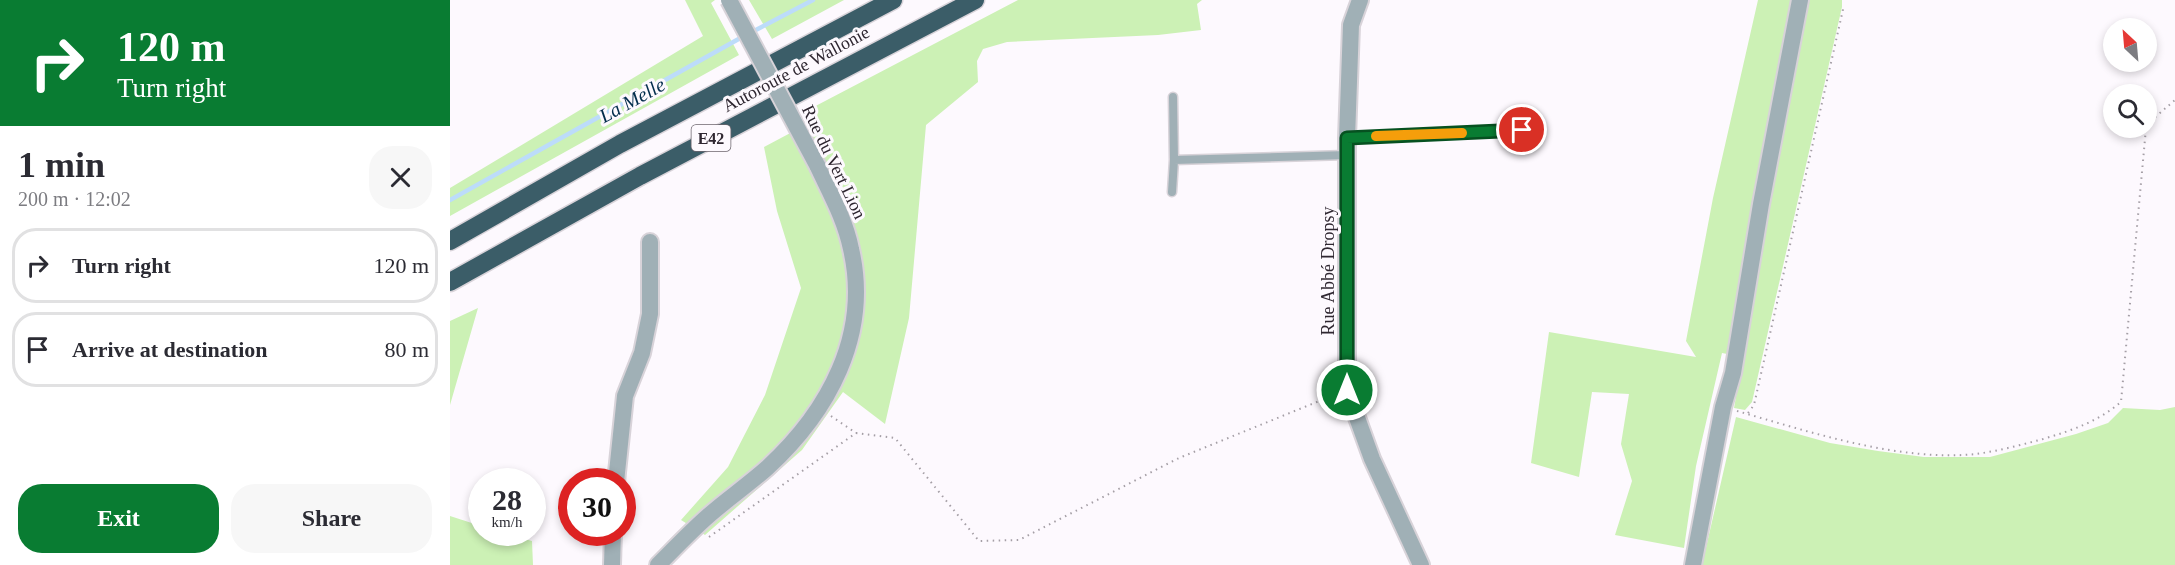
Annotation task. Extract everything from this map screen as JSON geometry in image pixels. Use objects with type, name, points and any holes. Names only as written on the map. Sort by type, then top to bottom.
[{"type":"highway","name":"Autoroute de Wallonie","points":[[450,241],[620,144],[893,0]]},
{"type":"highway","name":"Autoroute de Wallonie","points":[[450,282],[650,170],[975,0]]},
{"type":"street","name":"Rue du Vert Lion","points":[[658,565],[706,518],[766,468],[820,409],[841,369],[852,331],[857,297],[852,250],[840,211],[729,0]]},
{"type":"street","name":"Rue Abbé Dropsy","points":[[1360,0],[1352,26],[1347,146],[1347,390],[1372,459],[1421,565]]},
{"type":"street","points":[[1693,565],[1723,407],[1733,373],[1761,204],[1800,0]]},
{"type":"street","points":[[617,468],[625,396],[642,353],[650,314],[650,242]]},
{"type":"street","points":[[612,565],[613,546]]},
{"type":"lane","points":[[1172,192],[1173,98]]},
{"type":"lane","points":[[1174,160],[1522,130]]},
{"type":"path","points":[[1747,414],[1754,405],[1844,5]]},
{"type":"path","points":[[2157,116],[2175,100]]},
{"type":"path","points":[[1723,407],[1851,443],[1924,453],[1975,454],[2026,444],[2077,429],[2101,418],[2121,402],[2145,138]]},
{"type":"path","points":[[820,409],[856,433],[896,438],[979,541],[1019,540],[1179,458],[1347,390]]},
{"type":"path","points":[[702,542],[856,433]]},
{"type":"green space","points":[[685,0],[715,0],[711,3],[739,55],[450,216],[450,188],[703,36]]},
{"type":"green space","points":[[749,0],[844,0],[772,39]]},
{"type":"green space","points":[[1018,0],[1202,0],[1197,4],[1201,30],[1158,35],[1007,42],[983,49],[977,61],[978,82],[926,125],[909,318],[885,424],[843,392],[802,450],[705,535],[681,520],[728,467],[765,395],[801,288],[777,211],[764,147],[811,122],[806,111]]},
{"type":"green space","points":[[1758,0],[1842,0],[1842,7],[1752,402],[1745,410],[1734,408],[1743,357],[1722,353],[1696,466],[1684,548],[1615,535],[1632,481],[1621,444],[1629,394],[1592,392],[1579,477],[1531,463],[1549,332],[1696,357],[1686,341],[1713,198]]},
{"type":"green space","points":[[478,308],[450,405],[450,321]]},
{"type":"green space","points":[[2175,407],[2175,565],[1702,565],[1736,417],[1830,443],[1878,451],[1924,457],[1990,457],[2108,423],[2123,408],[2160,410]]},
{"type":"green space","points":[[450,516],[468,522],[468,546],[532,546],[533,565],[450,565]]},
{"type":"waterway","name":"La Melle","points":[[752,32],[813,0]]},
{"type":"waterway","name":"La Melle","points":[[450,200],[744,36]]},
{"type":"slow traffic","points":[[1376,136],[1462,133]]},
{"type":"route","points":[[1347,390],[1347,138],[1522,130]]}]
